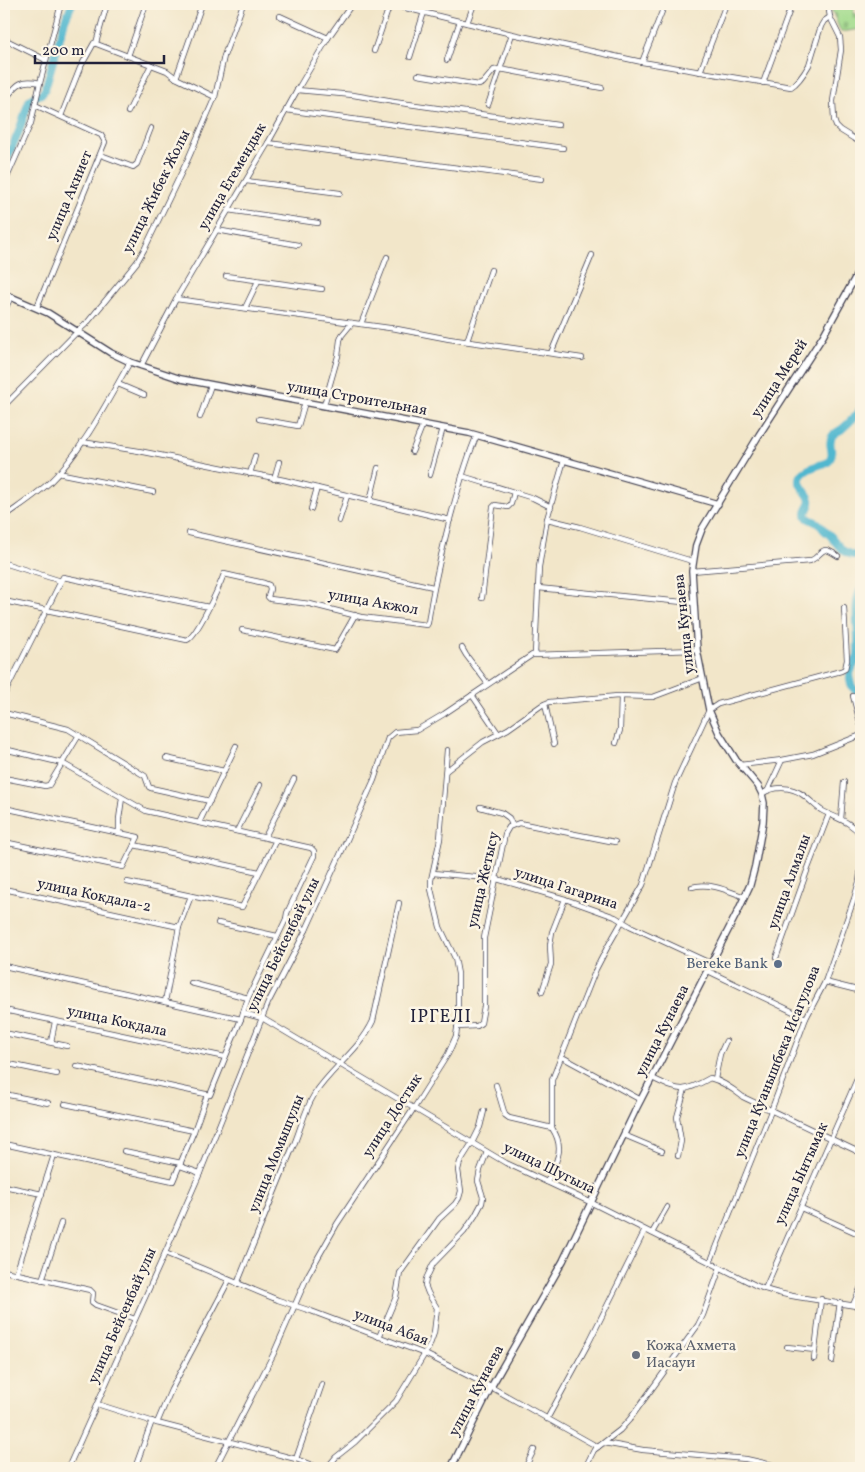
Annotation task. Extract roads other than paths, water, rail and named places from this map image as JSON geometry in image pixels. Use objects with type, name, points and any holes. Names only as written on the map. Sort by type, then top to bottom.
[{"type":"main road","name":"улица Мерей","points":[[718,504],[759,435],[815,349],[861,266]]},
{"type":"main road","name":"улица Строительная","points":[[4,294],[37,307],[105,349],[130,362],[181,379],[477,435],[718,504]]},
{"type":"main road","name":"улица Кунаева","points":[[451,1468],[491,1387],[563,1261],[652,1078],[745,897],[755,866],[763,822],[764,803],[762,794],[758,786],[725,745],[709,710],[697,650],[692,561],[698,538],[718,504]]},
{"type":"street","points":[[4,184],[27,133],[59,4]]},
{"type":"street","points":[[96,44],[107,4]]},
{"type":"street","points":[[128,56],[146,4]]},
{"type":"street","points":[[176,78],[202,4]]},
{"type":"street","name":"улица Жибек Жолы","points":[[4,406],[87,323],[137,262],[188,159],[216,97],[224,56],[243,4]]},
{"type":"street","name":"улица Егемендык","points":[[141,366],[176,299],[297,90],[328,38],[352,4]]},
{"type":"street","points":[[374,51],[390,4],[512,34],[642,62],[791,87],[809,64],[821,26],[830,17]]},
{"type":"street","points":[[467,23],[474,4]]},
{"type":"street","points":[[642,62],[665,4]]},
{"type":"street","points":[[700,72],[726,4]]},
{"type":"street","points":[[763,82],[792,4]]},
{"type":"street","points":[[831,4],[830,17],[840,37],[841,50],[833,102],[834,120],[840,130],[861,143]]},
{"type":"street","points":[[410,57],[424,12]]},
{"type":"street","points":[[280,16],[328,38]]},
{"type":"street","points":[[447,60],[460,21]]},
{"type":"street","points":[[488,105],[512,34]]},
{"type":"street","points":[[4,38],[46,60]]},
{"type":"street","points":[[61,116],[80,68],[94,42],[167,71],[176,78],[216,97]]},
{"type":"street","points":[[128,112],[151,64]]},
{"type":"street","points":[[418,75],[479,85],[494,70],[500,69],[602,88]]},
{"type":"street","points":[[4,102],[12,90],[24,81],[40,82]]},
{"type":"street","points":[[297,90],[353,95],[558,125]]},
{"type":"street","name":"улица Акниет","points":[[35,103],[102,135],[105,142],[37,307]]},
{"type":"street","points":[[286,110],[563,148]]},
{"type":"street","points":[[101,155],[133,167],[137,164],[151,128]]},
{"type":"street","points":[[268,143],[542,179]]},
{"type":"street","points":[[246,181],[340,193]]},
{"type":"street","points":[[228,210],[318,223]]},
{"type":"street","points":[[217,230],[298,245]]},
{"type":"street","points":[[552,354],[592,255]]},
{"type":"street","points":[[361,324],[388,257]]},
{"type":"street","points":[[467,341],[491,270]]},
{"type":"street","points":[[226,276],[322,289]]},
{"type":"street","points":[[245,308],[258,281]]},
{"type":"street","points":[[4,311],[10,297]]},
{"type":"street","points":[[176,299],[361,324],[582,358]]},
{"type":"street","points":[[324,405],[338,356],[340,340],[352,323]]},
{"type":"street","points":[[4,517],[44,488],[58,473],[82,442],[130,362]]},
{"type":"street","points":[[118,384],[144,395]]},
{"type":"street","points":[[200,417],[211,385]]},
{"type":"street","points":[[260,418],[298,426],[305,402]]},
{"type":"street","points":[[412,452],[423,424]]},
{"type":"street","points":[[430,475],[443,428]]},
{"type":"street","name":"улица Акжол","points":[[209,607],[224,574],[264,582],[269,585],[268,597],[270,599],[310,604],[355,615],[427,625],[450,520],[462,476],[477,435]]},
{"type":"street","points":[[82,442],[139,451],[317,488],[450,520]]},
{"type":"street","points":[[250,474],[255,456]]},
{"type":"street","points":[[564,460],[547,519],[539,567],[534,654],[697,650]]},
{"type":"street","points":[[274,479],[279,462]]},
{"type":"street","points":[[858,467],[861,475]]},
{"type":"street","points":[[370,501],[378,468]]},
{"type":"street","points":[[58,473],[153,492]]},
{"type":"street","points":[[462,476],[538,500],[551,507]]},
{"type":"street","points":[[311,509],[317,488]]},
{"type":"street","points":[[482,598],[493,507],[495,505],[508,507],[511,504],[514,492]]},
{"type":"street","points":[[339,521],[347,496]]},
{"type":"street","points":[[547,519],[580,526],[692,561]]},
{"type":"street","points":[[189,534],[434,587]]},
{"type":"street","points":[[692,571],[810,561],[826,550],[830,550],[838,556]]},
{"type":"street","points":[[4,563],[61,581]]},
{"type":"street","points":[[4,602],[46,610],[187,640],[194,634],[209,607],[63,576],[61,581],[46,610],[4,695]]},
{"type":"street","points":[[538,588],[693,603]]},
{"type":"street","points":[[547,1182],[560,1149],[558,1136],[552,1128],[552,1080],[596,969],[643,885],[675,783],[709,710],[718,704],[841,672],[845,669],[848,660],[844,608]]},
{"type":"street","points":[[242,630],[335,650],[355,615]]},
{"type":"street","points":[[462,648],[488,684]]},
{"type":"street","name":"улица Бейсенбай улы","points":[[68,1468],[200,1173],[268,1003],[306,930],[374,780],[388,738],[395,732],[416,730],[444,714],[534,654]]},
{"type":"street","points":[[446,771],[483,742],[508,729],[549,702],[620,696],[653,697],[703,678]]},
{"type":"street","points":[[472,695],[498,733]]},
{"type":"street","points":[[616,744],[620,730],[620,696]]},
{"type":"street","points":[[853,696],[861,726]]},
{"type":"street","points":[[545,704],[554,744]]},
{"type":"street","points":[[4,713],[59,726],[79,735],[145,776],[151,788],[210,801]]},
{"type":"street","points":[[4,778],[48,785],[79,735]]},
{"type":"street","points":[[740,765],[812,754],[861,735]]},
{"type":"street","points":[[199,823],[236,746]]},
{"type":"street","points":[[4,749],[62,763],[146,811],[265,837],[311,848],[314,851],[314,856],[287,913],[286,919],[248,998],[210,1095],[207,1095],[194,1132],[173,1181],[4,1144]]},
{"type":"street","name":"улица Достык","points":[[215,1468],[257,1387],[308,1275],[337,1224],[414,1108],[453,1044],[458,1027],[458,974],[455,958],[440,927],[432,889],[433,873],[440,840],[447,750]]},
{"type":"street","points":[[166,758],[224,771]]},
{"type":"street","points":[[768,790],[782,760]]},
{"type":"street","points":[[265,837],[294,779]]},
{"type":"street","points":[[842,819],[844,782]]},
{"type":"street","points":[[237,831],[260,786]]},
{"type":"street","points":[[762,794],[776,788],[797,791],[814,805],[846,821],[861,835]]},
{"type":"street","points":[[119,833],[122,798]]},
{"type":"street","points":[[480,807],[502,813],[509,818],[512,825]]},
{"type":"street","points":[[4,808],[138,837],[123,867],[4,842]]},
{"type":"street","name":"улица Алмалы","points":[[776,958],[806,871],[829,814]]},
{"type":"street","name":"улица Жетысу","points":[[458,1027],[477,1026],[481,1023],[483,1016],[484,938],[505,834],[509,827],[519,823],[615,842]]},
{"type":"street","points":[[127,882],[242,907],[276,840]]},
{"type":"street","points":[[134,845],[260,872]]},
{"type":"street","name":"улица Куанышбека Исагулова","points":[[710,1263],[806,1018],[825,982],[854,899],[861,868]]},
{"type":"street","name":"улица Гагарина","points":[[433,873],[497,879],[565,899],[615,917],[712,964]]},
{"type":"street","points":[[692,887],[700,885],[710,886],[745,897]]},
{"type":"street","name":"улица Кокдала-2","points":[[4,889],[179,927]]},
{"type":"street","points":[[165,1002],[179,927],[191,896]]},
{"type":"street","points":[[542,992],[551,964],[550,945],[552,932],[565,899]]},
{"type":"street","name":"улица Момышулы","points":[[237,1284],[309,1104],[320,1087],[362,1040],[373,1021],[399,903]]},
{"type":"street","points":[[286,919],[306,930]]},
{"type":"street","points":[[218,923],[278,936]]},
{"type":"street","points":[[4,966],[241,1019]]},
{"type":"street","points":[[708,971],[806,1018]]},
{"type":"street","points":[[825,982],[861,991]]},
{"type":"street","points":[[191,983],[248,998]]},
{"type":"street","name":"улица Кокдала","points":[[4,1010],[225,1057]]},
{"type":"street","name":"улица Шугыла","points":[[243,1012],[262,1018],[487,1152],[720,1268],[774,1292],[861,1307]]},
{"type":"street","points":[[51,1042],[54,1022]]},
{"type":"street","points":[[4,1033],[67,1046]]},
{"type":"street","points":[[715,1079],[718,1060],[726,1041]]},
{"type":"street","points":[[562,1057],[641,1100]]},
{"type":"street","points":[[4,1063],[57,1074]]},
{"type":"street","points":[[76,1066],[207,1095]]},
{"type":"street","name":"улица Ынтымак","points":[[765,1289],[861,1070]]},
{"type":"street","points":[[652,1078],[678,1090],[697,1085],[710,1078],[715,1079],[731,1087],[743,1097],[861,1153]]},
{"type":"street","points":[[496,1085],[506,1115],[509,1118],[552,1128]]},
{"type":"street","points":[[678,1156],[681,1140],[677,1117],[685,1089]]},
{"type":"street","points":[[4,1094],[48,1103]]},
{"type":"street","points":[[65,1104],[194,1132]]},
{"type":"street","points":[[379,1337],[393,1307],[400,1273],[404,1266],[439,1219],[459,1198],[461,1192],[458,1170],[460,1162],[480,1127],[484,1111]]},
{"type":"street","points":[[624,1135],[662,1151]]},
{"type":"street","points":[[124,1151],[180,1165],[200,1173]]},
{"type":"street","points":[[327,1468],[396,1400],[425,1354],[434,1333],[437,1315],[437,1308],[425,1285],[426,1279],[433,1264],[464,1232],[476,1216],[483,1197],[478,1181],[487,1152]]},
{"type":"street","points":[[16,1274],[54,1155]]},
{"type":"street","points":[[4,1186],[42,1194]]},
{"type":"street","points":[[652,1233],[667,1207]]},
{"type":"street","points":[[801,1208],[861,1235]]},
{"type":"street","points":[[42,1280],[61,1223]]},
{"type":"street","points":[[547,1419],[590,1342],[645,1230]]},
{"type":"street","name":"улица Абая","points":[[165,1254],[294,1306],[425,1354],[491,1387],[598,1447]]},
{"type":"street","points":[[585,1468],[594,1450],[620,1430],[630,1419],[698,1325],[720,1268]]},
{"type":"street","points":[[4,1272],[90,1290],[93,1293],[92,1302],[96,1306],[135,1319]]},
{"type":"street","points":[[157,1423],[229,1280]]},
{"type":"street","points":[[853,1305],[861,1287]]},
{"type":"street","points":[[814,1359],[821,1299]]},
{"type":"street","points":[[832,1361],[840,1302]]},
{"type":"street","points":[[787,1347],[815,1350]]},
{"type":"street","points":[[296,1459],[322,1384]]},
{"type":"street","points":[[97,1404],[157,1423],[296,1459],[320,1468]]},
{"type":"street","points":[[135,1468],[152,1421]]},
{"type":"street","points":[[604,1442],[644,1450],[746,1459],[796,1468]]},
{"type":"street","points":[[525,1468],[534,1450]]},
{"type":"waterway","points":[[4,166],[29,101],[33,97],[42,94],[45,89],[65,20],[72,4]]},
{"type":"waterway","points":[[861,408],[855,417],[833,435],[830,442],[832,453],[828,462],[806,471],[800,479],[801,485],[810,500],[806,513],[807,517],[819,524],[845,552],[852,555],[861,555]]},
{"type":"waterway","points":[[861,589],[857,602],[858,654],[850,673],[850,682],[861,695]]},
{"type":"place","name":"Bereke Bank","points":[[778,964]]},
{"type":"place","name":"Кожа Ахмета Иасауи","points":[[636,1355]]},
{"type":"district","name":"ІРГЕЛІ","points":[[441,1017]]}]
